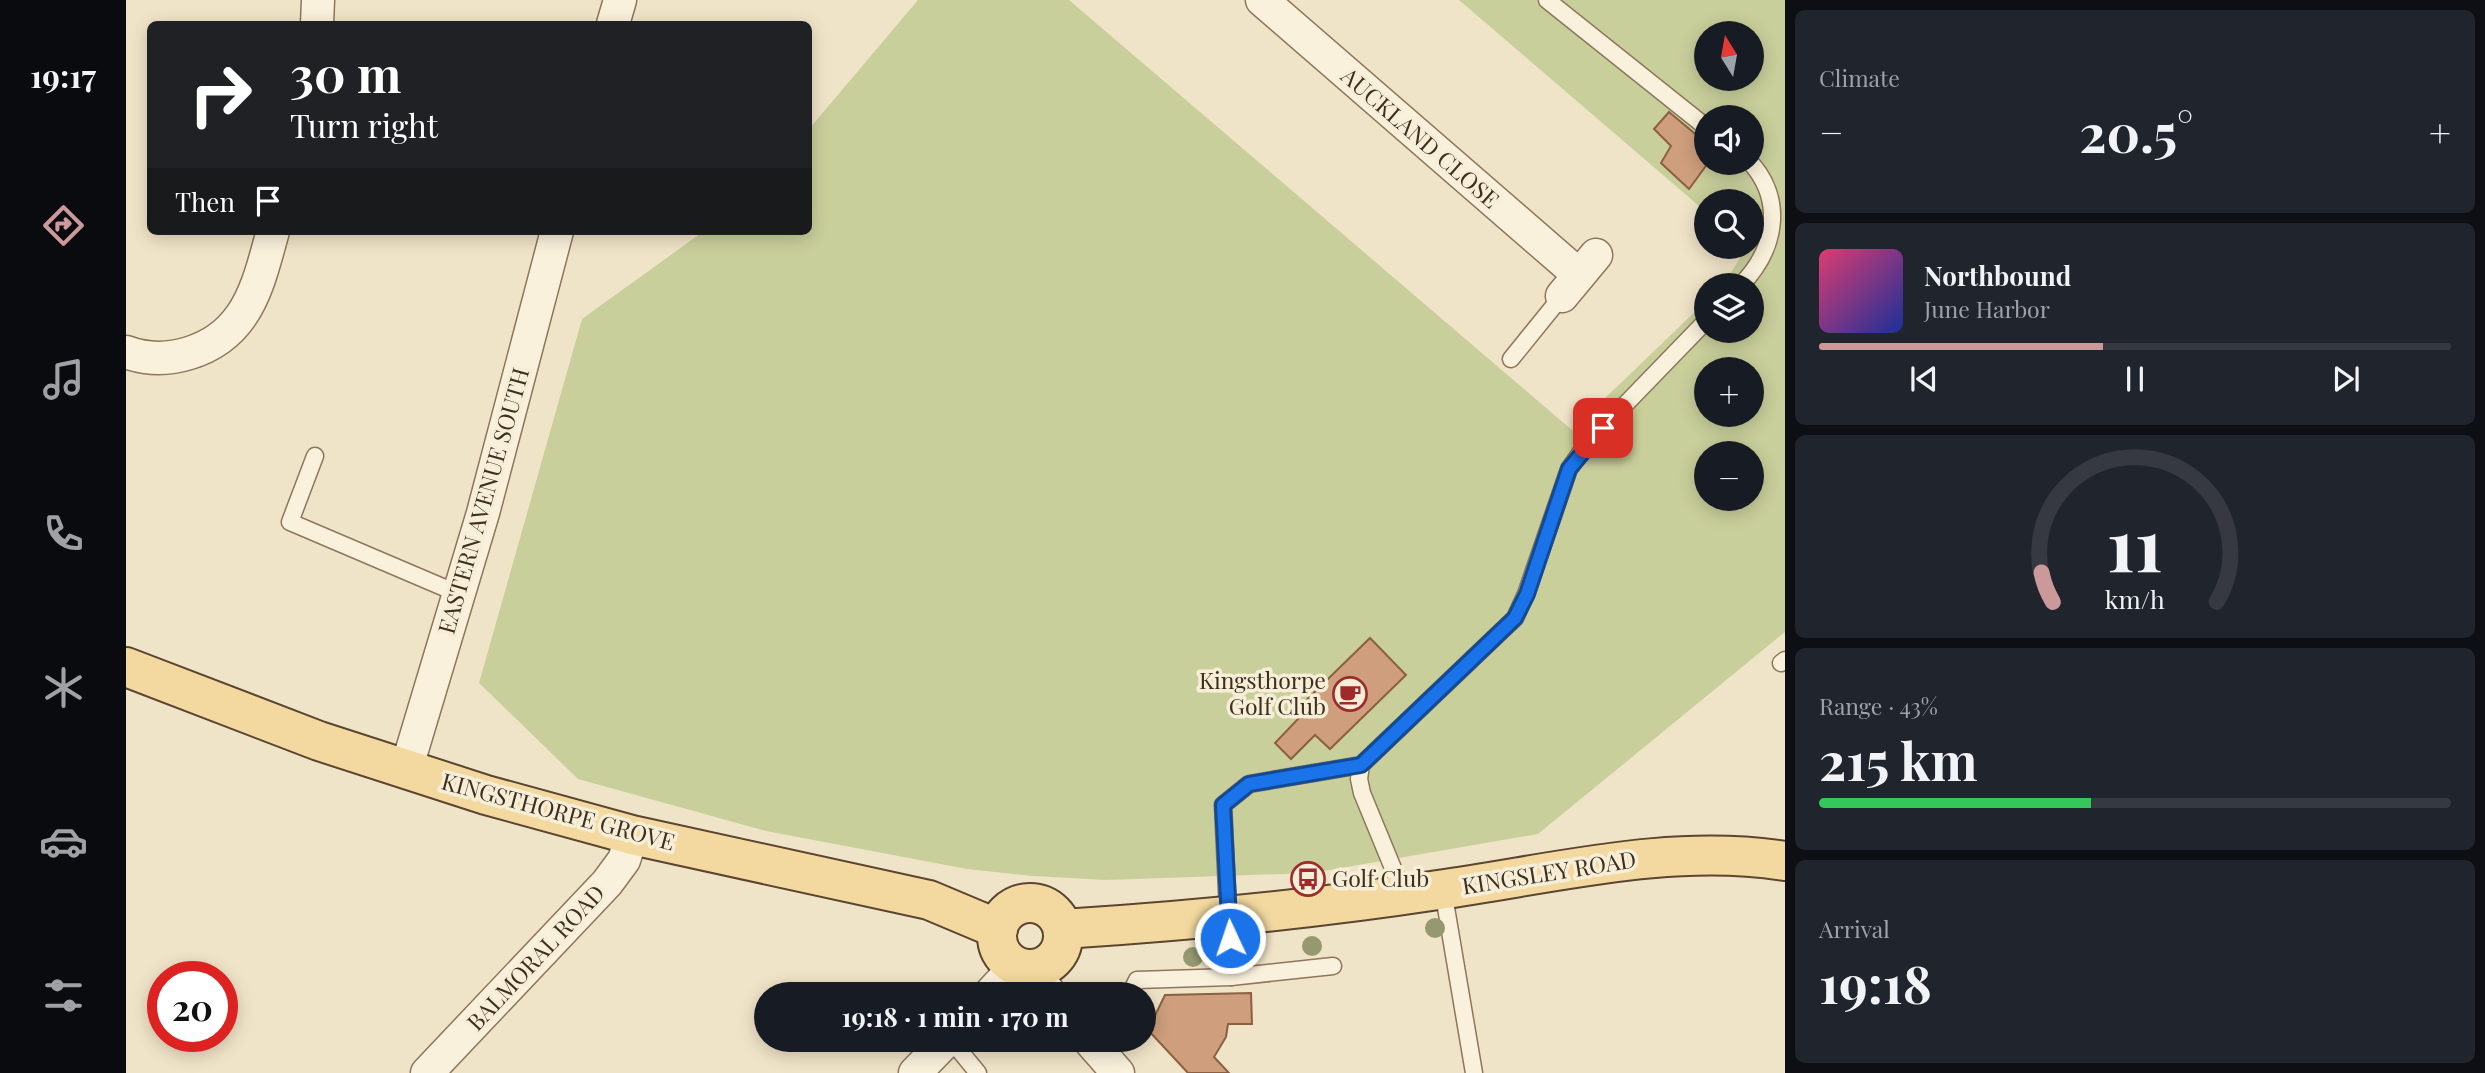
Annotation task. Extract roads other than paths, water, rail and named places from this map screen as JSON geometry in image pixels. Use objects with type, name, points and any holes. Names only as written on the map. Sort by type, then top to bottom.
[{"type":"main road","name":"KINGSTHORPE GROVE","points":[[126,667],[307,737],[407,770],[632,835],[929,900],[998,929]]},
{"type":"main road","name":"KINGSLEY ROAD","points":[[1063,929],[1229,918],[1443,890],[1621,859],[1756,857],[1785,861]]},
{"type":"main road","points":[[1027,903],[1045,906],[1056,915],[1063,929],[1063,940],[1058,955],[1033,976],[1000,949],[998,929],[1007,913],[1027,903]]},
{"type":"street","points":[[317,21],[318,0]]},
{"type":"street","points":[[614,21],[620,0]]},
{"type":"street","name":"AUCKLAND CLOSE","points":[[1262,0],[1579,275]]},
{"type":"street","points":[[126,352],[139,357],[168,358],[195,352],[224,335],[242,316],[258,280],[272,235]]},
{"type":"street","name":"EASTERN AVENUE SOUTH","points":[[407,770],[556,235]]},
{"type":"street","name":"BALMORAL ROAD","points":[[426,1073],[607,883],[624,860],[632,835]]},
{"type":"street","points":[[915,1073],[937,1052]]},
{"type":"street","points":[[1103,1052],[1118,1073]]},
{"type":"lane","points":[[1547,0],[1694,117]]},
{"type":"lane","points":[[1750,273],[1769,249],[1775,224],[1774,205],[1767,184],[1761,175]]},
{"type":"lane","points":[[1511,359],[1579,275]]},
{"type":"lane","points":[[1231,977],[1223,805],[1249,784],[1361,765],[1515,618],[1527,594],[1569,469],[1586,446],[1694,334]]},
{"type":"lane","points":[[315,456],[290,522],[458,594]]},
{"type":"lane","points":[[1361,765],[1359,779],[1362,793],[1404,895]]},
{"type":"lane","points":[[1443,890],[1474,1073]]},
{"type":"lane","points":[[1137,982],[1231,977],[1333,965]]},
{"type":"lane","points":[[960,1052],[978,1073]]},
{"type":"place","name":"Kingsthorpe Golf Club","points":[[1350,694]]},
{"type":"place","name":"Golf Club","points":[[1308,879]]}]
